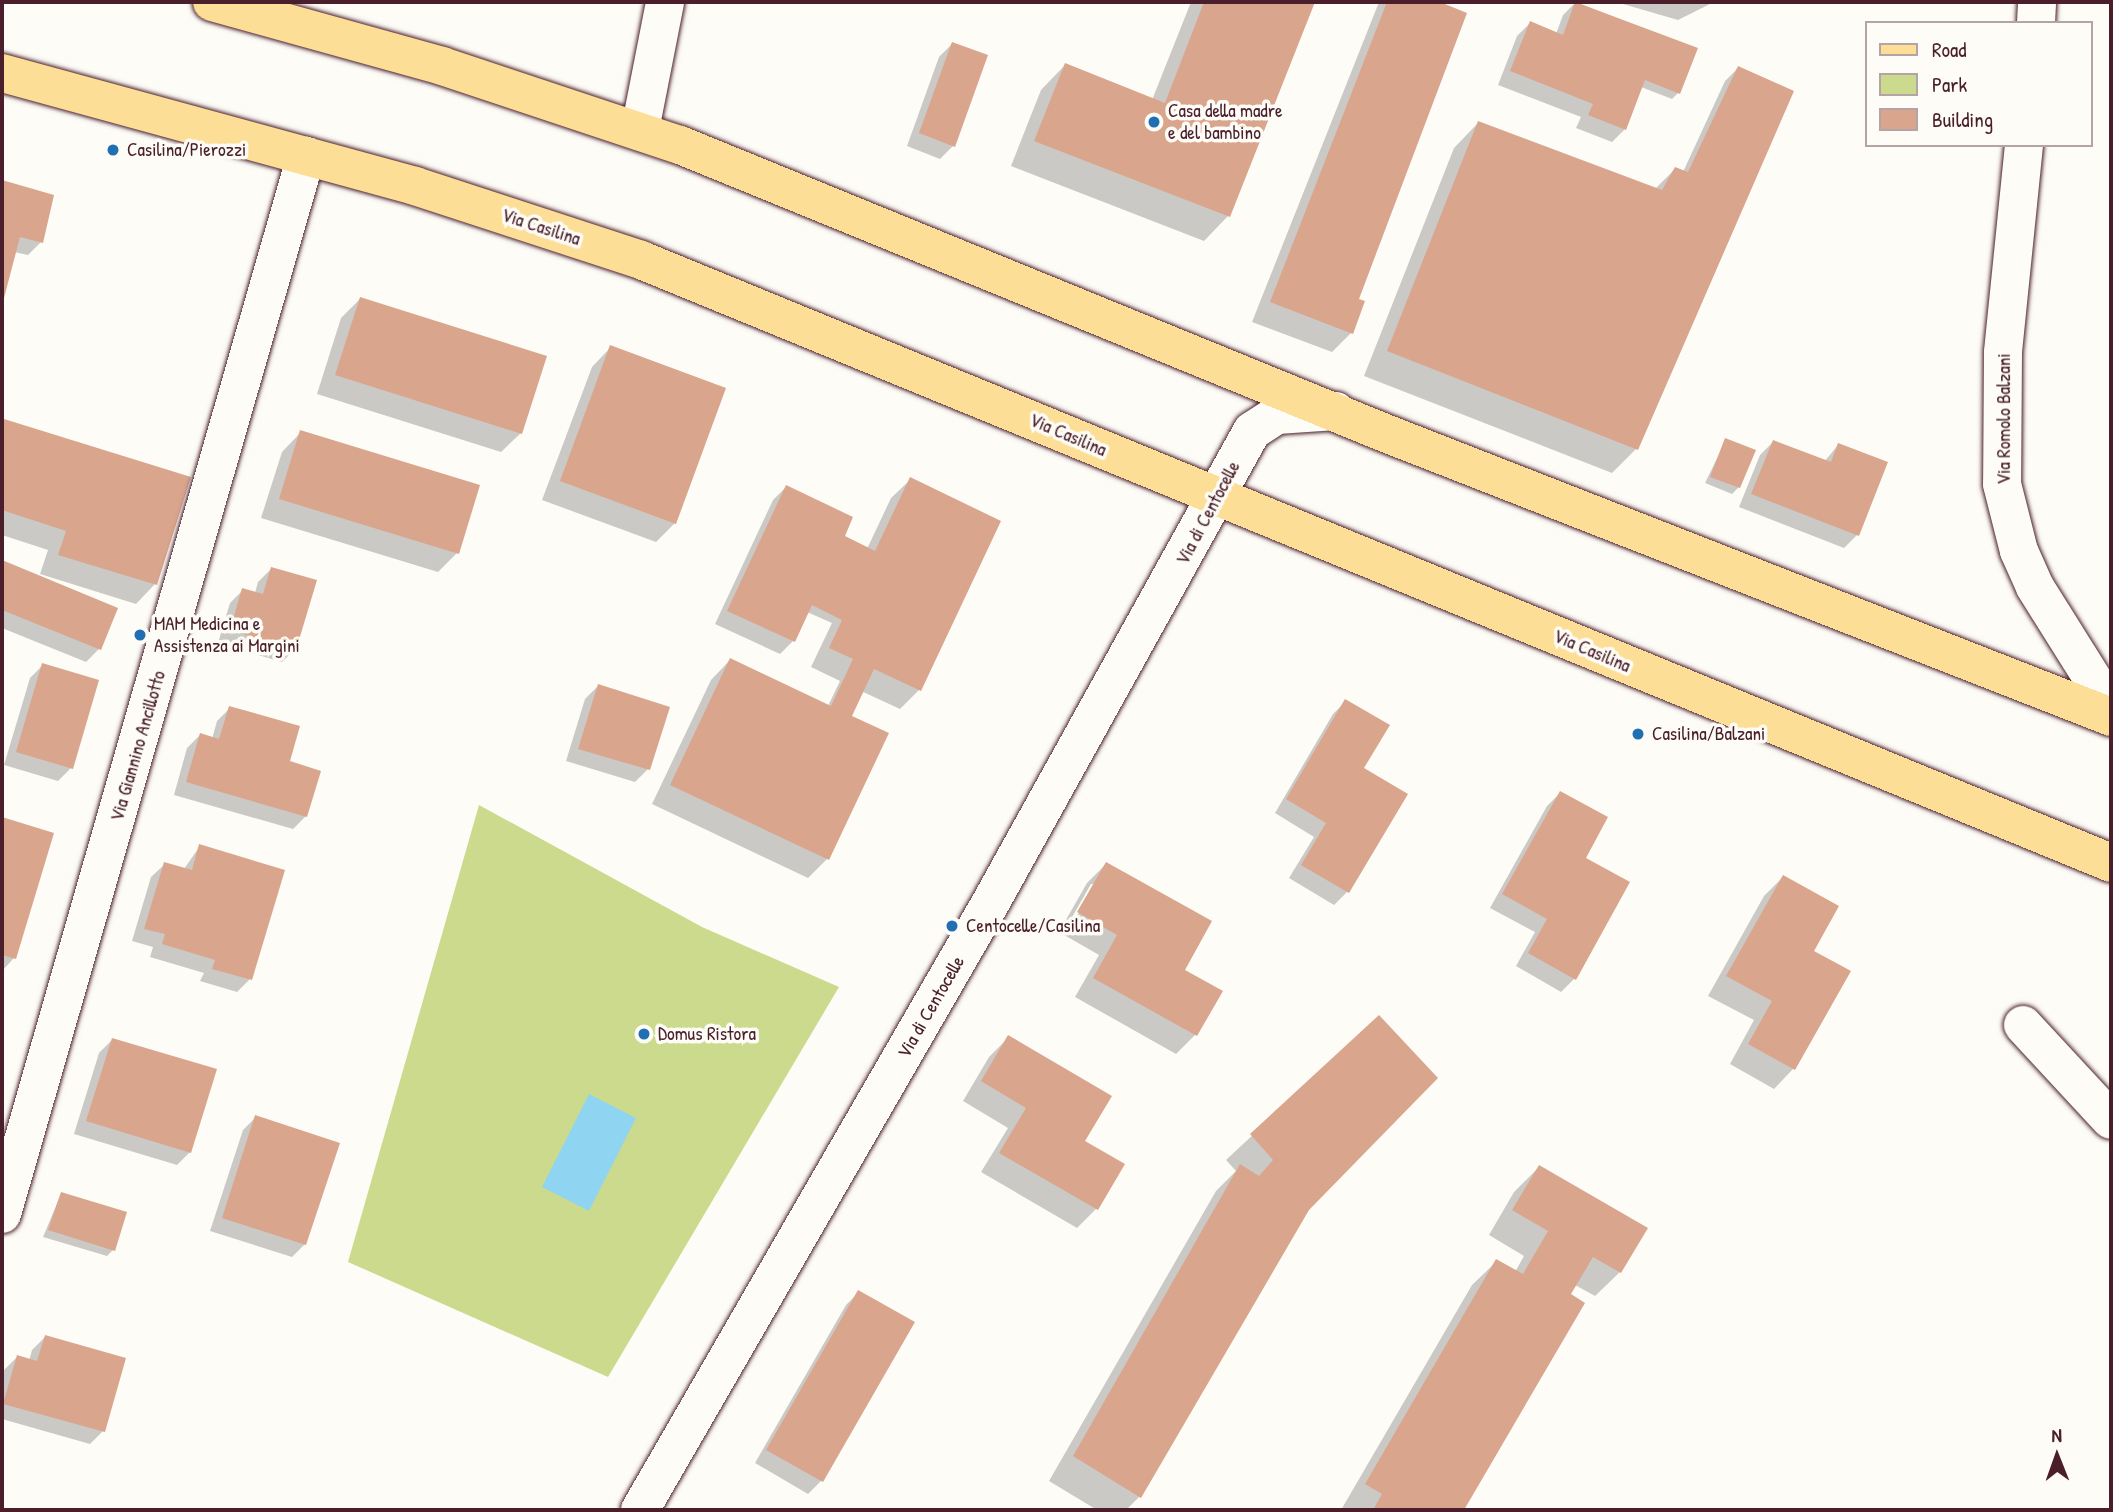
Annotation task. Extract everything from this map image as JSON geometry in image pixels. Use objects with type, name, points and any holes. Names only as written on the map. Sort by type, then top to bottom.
[{"type":"main road","points":[[212,2],[442,65],[640,130],[1336,411],[2111,717]]},
{"type":"main road","name":"Via Casilina","points":[[2,73],[415,186],[641,260],[2111,863]]},
{"type":"street","points":[[640,130],[665,2]]},
{"type":"street","points":[[2035,21],[2037,2]]},
{"type":"street","name":"Via Romolo Balzani","points":[[2024,147],[2003,353],[2002,484],[2018,551],[2035,587],[2111,708]]},
{"type":"street","name":"Via Giannino Ancillotto","points":[[2,1214],[306,156]]},
{"type":"street","name":"Via di Centocelle","points":[[640,1510],[991,902],[1261,422],[1298,410],[1336,411]]},
{"type":"street","points":[[2023,1025],[2111,1120]]},
{"type":"green space","points":[[479,805],[702,927],[839,987],[608,1377],[348,1262]]},
{"type":"water","points":[[589,1094],[636,1118],[589,1211],[542,1187]]},
{"type":"building","name":"Casa della madre e del bambino","points":[[1204,2],[1315,2],[1230,217],[1034,141],[1065,63],[1165,103]]},
{"type":"building","points":[[1387,2],[1440,2],[1467,13],[1359,299],[1365,301],[1353,334],[1270,302]]},
{"type":"building","points":[[1575,2],[1698,48],[1680,94],[1645,80],[1626,130],[1588,115],[1593,104],[1510,71],[1530,21],[1563,35]]},
{"type":"building","points":[[952,42],[988,55],[955,147],[919,133]]},
{"type":"building","points":[[1738,66],[1794,91],[1638,450],[1387,351],[1478,121],[1662,190],[1675,167],[1688,172]]},
{"type":"building","points":[[2,180],[54,195],[43,243],[20,237],[3,302]]},
{"type":"building","points":[[360,297],[547,356],[522,434],[335,375]]},
{"type":"building","points":[[610,345],[726,388],[676,524],[560,481]]},
{"type":"building","points":[[4,419],[191,477],[157,585],[58,555],[66,531],[2,510]]},
{"type":"building","points":[[300,430],[480,485],[459,554],[279,499]]},
{"type":"building","points":[[1725,438],[1756,450],[1740,488],[1710,477]]},
{"type":"building","points":[[1773,440],[1831,462],[1838,443],[1888,462],[1859,536],[1751,494]]},
{"type":"building","points":[[910,477],[1001,521],[921,691],[874,669],[852,716],[889,733],[829,860],[670,785],[730,658],[831,706],[853,659],[829,648],[842,620],[812,605],[795,642],[727,611],[786,485],[853,517],[845,536],[875,551]]},
{"type":"building","points":[[2,560],[118,608],[101,650],[2,610]]},
{"type":"building","points":[[271,567],[317,580],[296,650],[230,630],[242,588],[263,594]]},
{"type":"building","points":[[42,663],[99,680],[73,769],[16,752]]},
{"type":"building","points":[[598,684],[670,707],[650,770],[578,749]]},
{"type":"building","points":[[1345,699],[1390,725],[1364,768],[1408,794],[1349,893],[1301,865],[1326,823],[1286,799]]},
{"type":"building","points":[[229,706],[300,726],[290,761],[321,771],[307,817],[186,782],[200,733],[219,739]]},
{"type":"building","points":[[1560,791],[1608,817],[1586,858],[1630,882],[1576,980],[1528,953],[1547,919],[1502,894]]},
{"type":"building","points":[[2,817],[54,833],[16,959],[2,955]]},
{"type":"building","points":[[199,844],[285,870],[252,980],[212,969],[215,960],[162,944],[165,934],[144,929],[164,862],[192,870]]},
{"type":"building","points":[[1106,862],[1212,921],[1185,970],[1223,991],[1197,1036],[1093,978],[1117,935],[1077,912]]},
{"type":"building","points":[[1783,875],[1839,906],[1814,951],[1851,971],[1795,1070],[1748,1044],[1772,1001],[1726,976]]},
{"type":"building","points":[[1379,1015],[1438,1078],[1309,1210],[1141,1498],[1073,1456],[1240,1164],[1259,1176],[1273,1160],[1250,1134]]},
{"type":"building","points":[[1008,1035],[1112,1096],[1085,1141],[1125,1164],[1098,1210],[999,1153],[1026,1108],[981,1081]]},
{"type":"building","points":[[112,1038],[217,1069],[191,1153],[86,1121]]},
{"type":"building","points":[[255,1115],[340,1143],[306,1245],[222,1218]]},
{"type":"building","points":[[1539,1165],[1648,1228],[1621,1273],[1593,1257],[1571,1294],[1585,1303],[1464,1510],[1373,1510],[1382,1494],[1365,1484],[1496,1259],[1523,1274],[1548,1231],[1512,1210]]},
{"type":"building","points":[[61,1192],[127,1212],[115,1251],[48,1230]]},
{"type":"building","points":[[858,1290],[915,1322],[823,1482],[766,1450]]},
{"type":"building","points":[[45,1335],[126,1358],[105,1432],[3,1404],[17,1355],[37,1361]]},
{"type":"place","name":"Casa della madre e del bambino","points":[[1154,122]]},
{"type":"place","name":"Casilina/Pierozzi","points":[[113,150]]},
{"type":"place","name":"MAM Medicina e Assistenza ai Margini","points":[[140,635]]},
{"type":"place","name":"Casilina/Balzani","points":[[1638,734]]},
{"type":"place","name":"Centocelle/Casilina","points":[[952,926]]},
{"type":"place","name":"Domus Ristora","points":[[644,1034]]}]
